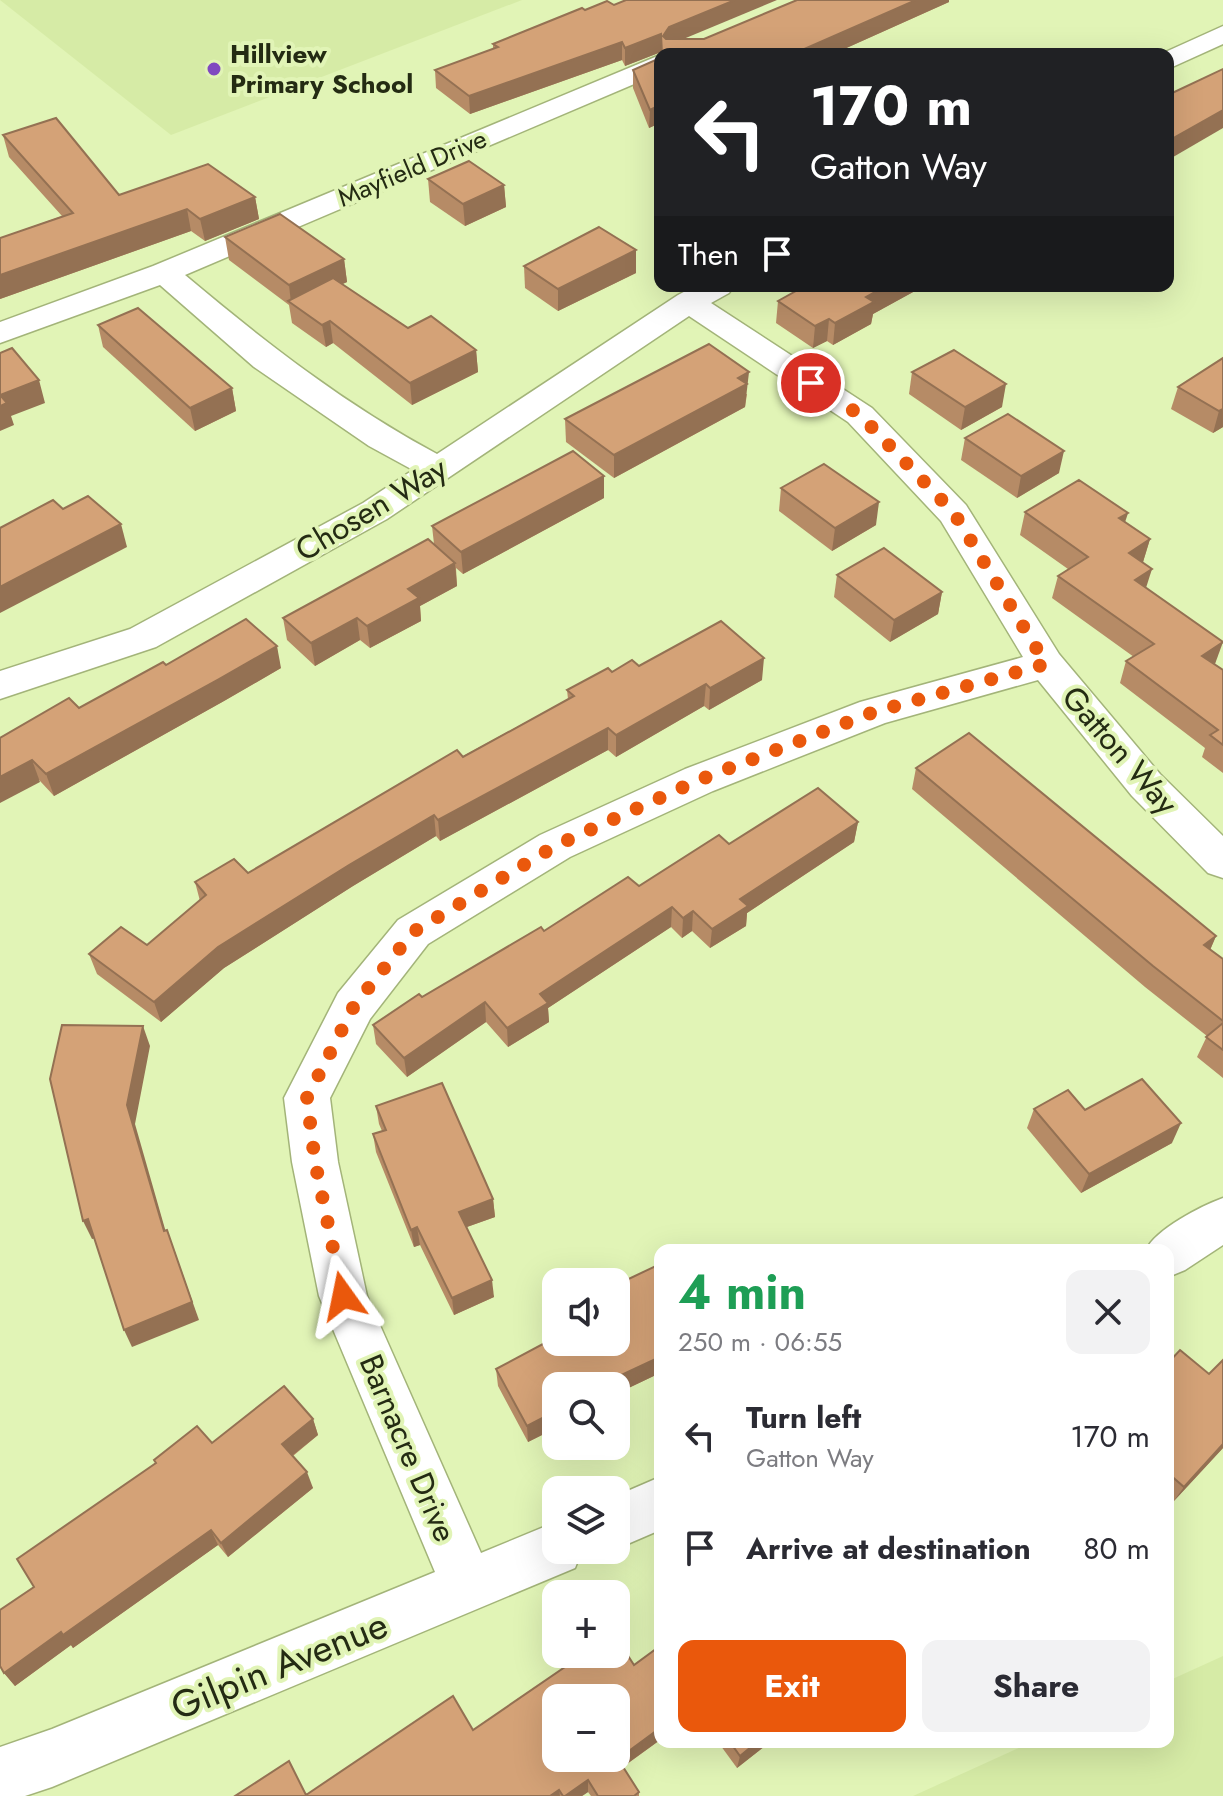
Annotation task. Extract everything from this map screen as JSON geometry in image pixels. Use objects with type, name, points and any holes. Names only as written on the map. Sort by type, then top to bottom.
[{"type":"street","points":[[1174,58],[1223,34]]},
{"type":"street","name":"Mayfield Drive","points":[[0,333],[164,273],[654,66]]},
{"type":"street","points":[[164,273],[266,360],[381,438],[440,470]]},
{"type":"street","name":"Chosen Way","points":[[0,685],[143,638],[375,511],[704,294]]},
{"type":"street","name":"Gatton Way","points":[[704,294],[860,415],[954,513],[1046,664],[1146,785],[1223,862]]},
{"type":"street","name":"Barnacre Drive","points":[[468,1587],[343,1296],[315,1162],[307,1098],[354,1006],[413,932],[555,846],[699,780],[874,712],[1046,664]]},
{"type":"street","points":[[1174,1251],[1223,1219]]},
{"type":"street","points":[[630,1517],[654,1506]]},
{"type":"street","name":"Gilpin Avenue","points":[[0,1776],[66,1753],[542,1555]]},
{"type":"shaded area","name":"Hillview Primary School","points":[[0,0],[522,0],[171,135]]},
{"type":"shaded area","points":[[1223,1656],[1223,1796],[913,1796],[1019,1748],[1174,1748],[1174,1678]]},
{"type":"building","points":[[626,0],[735,0],[669,27],[663,36],[666,39],[704,39],[797,0],[916,0],[807,48],[662,48],[661,34],[625,48],[622,42],[469,96],[435,70],[498,47],[493,44],[582,8],[585,10],[607,1],[614,5]]},
{"type":"building","points":[[654,61],[654,108],[650,110],[633,70]]},
{"type":"building","points":[[1223,69],[1223,110],[1174,138],[1174,92]]},
{"type":"building","points":[[56,118],[119,195],[208,164],[255,197],[200,219],[187,209],[0,275],[0,238],[73,213],[3,135]]},
{"type":"building","points":[[469,161],[504,185],[463,204],[428,179]]},
{"type":"building","points":[[280,214],[344,259],[289,285],[225,237]]},
{"type":"building","points":[[599,227],[636,250],[558,289],[524,266]]},
{"type":"building","points":[[333,278],[408,328],[431,316],[476,350],[410,383],[330,321],[322,325],[288,301]]},
{"type":"building","points":[[794,292],[875,292],[866,297],[874,302],[835,323],[829,319],[815,326],[778,301]]},
{"type":"building","points":[[138,308],[232,388],[190,408],[98,325]]},
{"type":"building","points":[[709,344],[749,372],[738,378],[747,384],[614,455],[565,419]]},
{"type":"building","points":[[12,348],[39,380],[0,395],[0,353]]},
{"type":"building","points":[[954,350],[1006,384],[965,407],[912,372]]},
{"type":"building","points":[[1223,358],[1223,409],[1219,411],[1178,387]]},
{"type":"building","points":[[1008,414],[1064,451],[1021,476],[965,438]]},
{"type":"building","points":[[573,451],[604,476],[461,552],[432,526]]},
{"type":"building","points":[[824,464],[879,502],[835,528],[781,488]]},
{"type":"building","points":[[1079,480],[1128,513],[1119,518],[1150,539],[1129,553],[1152,569],[1135,580],[1223,642],[1202,656],[1223,670],[1223,745],[1210,735],[1218,730],[1126,661],[1154,644],[1058,576],[1088,557],[1025,512]]},
{"type":"building","points":[[88,496],[121,524],[0,587],[0,528],[53,500],[63,509]]},
{"type":"building","points":[[428,539],[455,563],[408,589],[419,598],[367,626],[357,618],[311,643],[283,618]]},
{"type":"building","points":[[884,548],[942,592],[894,620],[837,575]]},
{"type":"building","points":[[246,619],[277,646],[46,774],[32,760],[0,777],[0,738],[69,698],[79,708],[163,662],[166,665]]},
{"type":"building","points":[[721,621],[764,658],[710,688],[706,684],[616,735],[608,728],[438,820],[434,815],[218,947],[154,1002],[89,954],[121,927],[147,945],[206,895],[195,882],[234,859],[248,873],[457,750],[463,757],[574,696],[567,690],[608,668],[612,672],[632,660],[639,666]]},
{"type":"building","points":[[969,733],[1216,936],[1204,945],[1223,959],[1223,1021],[916,768]]},
{"type":"building","points":[[818,788],[858,822],[740,899],[748,906],[712,929],[693,911],[683,918],[672,907],[540,994],[548,1003],[507,1028],[485,1002],[404,1058],[373,1025],[419,994],[422,997],[541,927],[544,931],[628,877],[639,886],[719,835],[729,844]]},
{"type":"building","points":[[1223,1023],[1223,1050],[1206,1037]]},
{"type":"building","points":[[62,1025],[143,1026],[127,1105],[164,1231],[167,1230],[192,1302],[124,1330],[88,1219],[83,1221],[50,1079]]},
{"type":"building","points":[[1142,1079],[1181,1123],[1089,1174],[1034,1109],[1068,1090],[1085,1110]]},
{"type":"building","points":[[442,1083],[493,1199],[459,1212],[492,1280],[452,1298],[417,1227],[411,1230],[373,1134],[386,1130],[376,1106]]},
{"type":"building","points":[[654,1267],[654,1360],[628,1372],[542,1372],[542,1418],[527,1426],[496,1369],[542,1344],[542,1356],[630,1356],[630,1278]]},
{"type":"building","points":[[1180,1350],[1209,1374],[1223,1360],[1223,1444],[1184,1487],[1174,1478],[1174,1356]]},
{"type":"building","points":[[284,1386],[313,1419],[282,1444],[307,1472],[221,1543],[211,1530],[4,1673],[0,1666],[0,1610],[34,1587],[17,1559],[156,1463],[154,1460],[197,1426],[212,1443]]},
{"type":"building","points":[[654,1650],[654,1732],[630,1750],[630,1684],[542,1684],[542,1772],[626,1772],[639,1792],[634,1796],[598,1796],[588,1780],[565,1796],[559,1790],[550,1796],[235,1796],[289,1761],[306,1795],[453,1696],[473,1730],[564,1668],[630,1668],[630,1659],[634,1665]]},
{"type":"building","points":[[734,1748],[750,1748],[740,1756]]},
{"type":"place","name":"Hillview Primary School","points":[[214,69]]},
{"type":"route","points":[[343,1296],[315,1162],[307,1098],[354,1006],[413,932],[555,846],[699,780],[874,712],[1046,664],[954,513],[860,415],[811,383]]}]
